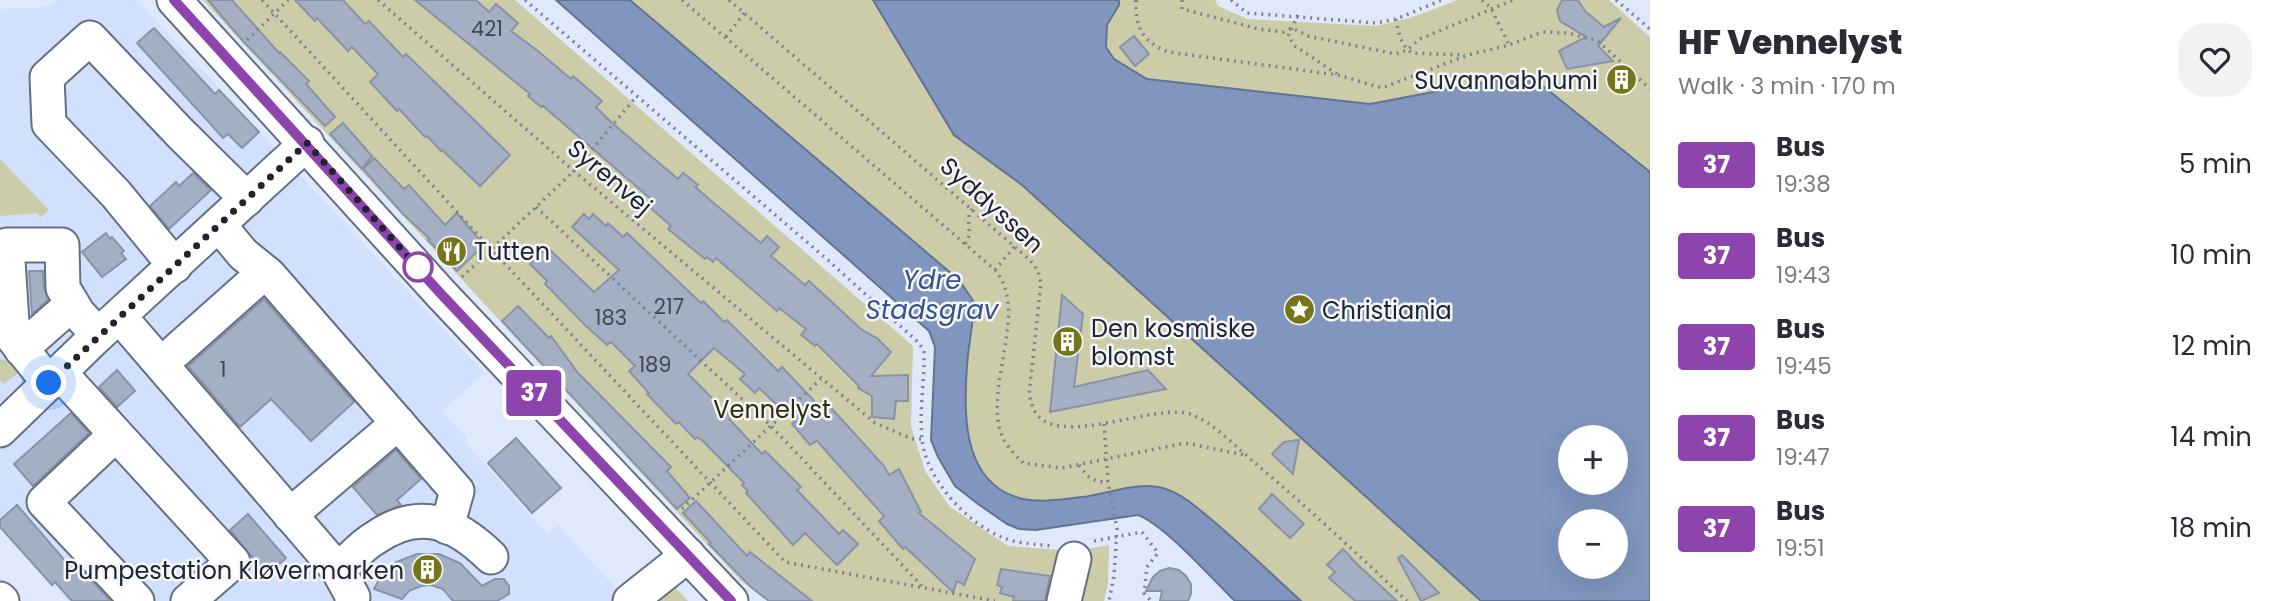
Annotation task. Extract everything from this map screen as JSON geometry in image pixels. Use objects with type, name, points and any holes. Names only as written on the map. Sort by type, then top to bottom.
[{"type":"street","points":[[174,0],[307,143],[442,295],[731,601]]},
{"type":"street","points":[[175,266],[116,194],[50,124],[47,77],[90,38],[247,199]]},
{"type":"street","points":[[0,430],[307,143]]},
{"type":"street","points":[[219,225],[243,254],[265,272],[457,491],[447,527]]},
{"type":"street","points":[[188,601],[233,562],[115,435],[21,349],[13,338],[7,245],[62,245],[63,288],[72,304],[109,326],[290,515],[338,570],[353,597],[352,601]]},
{"type":"street","points":[[176,352],[265,272]]},
{"type":"street","points":[[21,349],[72,304]]},
{"type":"street","points":[[290,515],[398,423]]},
{"type":"street","points":[[115,435],[44,502],[137,601]]},
{"type":"street","points":[[338,570],[374,538],[401,523],[434,520],[470,537],[491,557]]},
{"type":"street","points":[[1064,601],[1071,549]]},
{"type":"street","points":[[630,601],[688,555]]},
{"type":"path","points":[[262,0],[785,562],[995,601]]},
{"type":"path","points":[[229,58],[288,0]]},
{"type":"path","name":"Syrenvej","points":[[377,0],[875,424],[912,439],[922,439]]},
{"type":"path","points":[[525,0],[830,261],[919,343],[924,351],[922,439],[932,468],[955,505],[974,521],[1004,539],[1071,549],[1142,532],[1158,553],[1147,567],[1144,593],[1151,601]]},
{"type":"path","points":[[682,0],[1003,279],[1009,299],[997,413],[1003,439],[1023,463],[1062,468],[1185,443],[1247,456]]},
{"type":"path","name":"Syddyssen","points":[[729,0],[1015,246],[1038,271],[1041,283],[1030,382],[1034,410],[1051,424],[1080,426],[1164,413],[1191,414],[1211,426],[1328,525],[1406,601]]},
{"type":"path","points":[[1136,0],[1135,20],[1143,34],[1156,47],[1168,52],[1338,75],[1382,88],[1468,55],[1509,45],[1544,32],[1568,33],[1598,41],[1650,89]]},
{"type":"path","points":[[1182,0],[1182,9],[1259,29],[1283,32],[1292,28]]},
{"type":"path","points":[[1231,0],[1247,13],[1376,23],[1396,19],[1442,0]]},
{"type":"path","points":[[1292,28],[1308,36],[1395,54],[1407,50],[1420,39],[1513,0]]},
{"type":"path","points":[[1616,0],[1650,29]]},
{"type":"path","points":[[1483,1],[1498,5]]},
{"type":"path","points":[[1483,1],[1491,8],[1509,45]]},
{"type":"path","points":[[726,37],[744,13]]},
{"type":"path","points":[[1298,15],[1288,36],[1295,46],[1338,75]]},
{"type":"path","points":[[1396,19],[1398,32],[1407,50],[1412,53],[1468,55]]},
{"type":"path","points":[[442,295],[574,170],[636,97]]},
{"type":"path","points":[[536,207],[772,427],[923,587]]},
{"type":"path","points":[[965,244],[969,240],[968,214],[972,209]]},
{"type":"path","points":[[995,270],[1015,246]]},
{"type":"path","points":[[661,527],[821,379]]},
{"type":"path","points":[[1104,424],[1108,482],[1117,529],[1114,576],[1109,601]]},
{"type":"path","points":[[1079,464],[1085,475],[1097,482],[1108,482]]},
{"type":"shaded area","points":[[56,0],[137,0],[484,373],[442,412],[467,438],[464,441],[547,534],[558,525],[623,596],[617,601],[68,601],[0,527],[0,9],[48,7]]},
{"type":"green space","name":"Vennelyst","points":[[203,0],[515,0],[913,346],[911,426],[925,471],[950,507],[1008,546],[1077,551],[1109,545],[1108,584],[1104,601],[769,601],[741,581]]},
{"type":"green space","points":[[631,0],[873,0],[954,135],[1022,185],[1481,601],[1301,601],[1215,523],[1185,499],[1166,489],[1124,488],[1080,497],[1037,500],[1016,496],[992,482],[985,477],[974,457],[967,427],[966,380],[974,313],[959,280]]},
{"type":"green space","points":[[1119,0],[1215,0],[1218,6],[1247,19],[1376,26],[1410,18],[1458,0],[1609,0],[1650,37],[1650,172],[1528,74],[1370,104],[1147,79],[1114,59],[1106,47],[1107,25],[1119,5]]},
{"type":"green space","points":[[0,159],[49,210],[41,217],[37,213],[0,216]]},
{"type":"green space","points":[[0,359],[21,364],[21,371],[4,384],[0,380]]},
{"type":"green space","points":[[672,584],[688,601],[648,601]]},
{"type":"water","name":"Ydre Stadsgrav","points":[[556,0],[630,0],[959,280],[974,302],[965,397],[970,441],[976,461],[987,477],[1002,491],[1023,499],[1045,501],[1145,486],[1166,489],[1201,511],[1301,601],[1235,601],[1174,541],[1138,515],[1036,530],[1019,529],[1007,524],[955,486],[931,440],[935,347],[929,331]]},
{"type":"water","points":[[873,0],[1119,0],[1119,5],[1107,25],[1106,47],[1114,59],[1147,79],[1370,104],[1528,74],[1650,172],[1650,601],[1481,601],[1022,185],[954,135]]},
{"type":"building","points":[[208,0],[232,0],[279,53],[309,81],[306,84],[335,117],[325,126],[243,41]]},
{"type":"building","points":[[295,0],[343,0],[365,24],[369,21],[403,57],[406,54],[510,155],[480,186],[425,137],[399,109],[397,111],[370,82],[378,74],[352,47],[348,51],[317,18],[315,21]]},
{"type":"building","points":[[415,0],[476,0],[489,12],[496,4],[518,23],[511,31],[571,79],[573,76],[602,101],[596,107],[611,122],[678,179],[683,173],[698,185],[695,187],[761,243],[767,236],[779,247],[771,256],[805,285],[809,281],[862,330],[877,338],[891,352],[871,376],[908,375],[908,401],[896,401],[894,419],[872,417],[872,396],[858,388],[817,344],[815,346],[801,335],[806,329],[779,308],[777,311],[716,258],[713,262],[707,257],[705,259],[668,229],[671,226],[646,204],[651,199],[528,96],[530,94]]},
{"type":"building","points":[[1562,0],[1578,0],[1585,11],[1604,27],[1621,18],[1598,46],[1613,61],[1567,69],[1559,51],[1586,37],[1560,21],[1557,10]]},
{"type":"building","points":[[154,28],[215,94],[219,90],[259,132],[242,148],[228,134],[223,138],[137,43]]},
{"type":"building","points":[[1134,36],[1149,54],[1135,66],[1120,47]]},
{"type":"building","points":[[343,123],[372,156],[362,169],[330,134]]},
{"type":"building","points":[[374,158],[404,189],[409,185],[445,225],[457,213],[484,245],[457,271],[363,169]]},
{"type":"building","points":[[193,173],[211,190],[169,229],[150,206],[176,182],[179,186]]},
{"type":"building","points":[[584,214],[589,219],[593,214],[623,237],[627,233],[701,303],[703,301],[724,322],[727,320],[778,371],[782,367],[818,405],[824,400],[884,466],[889,475],[899,469],[921,512],[919,513],[975,559],[964,585],[957,581],[953,592],[905,547],[903,549],[879,521],[884,516],[817,441],[810,445],[792,424],[795,422],[759,388],[755,393],[740,379],[745,374],[714,348],[688,374],[731,417],[729,419],[762,454],[765,451],[801,487],[797,490],[839,534],[843,530],[858,544],[837,565],[805,533],[793,545],[746,493],[748,491],[742,485],[744,483],[703,441],[697,437],[695,439],[679,422],[676,424],[647,394],[649,393],[629,371],[635,366],[611,342],[607,345],[586,326],[545,284],[547,281],[530,264],[547,247],[594,292],[619,270],[572,227]]},
{"type":"building","points":[[106,233],[124,251],[121,253],[126,259],[102,277],[82,252]]},
{"type":"building","points":[[29,271],[43,271],[48,300],[32,314]]},
{"type":"building","name":"Den kosmiske blomst","points":[[1062,295],[1083,314],[1074,387],[1148,370],[1166,389],[1050,412]]},
{"type":"building","points":[[264,299],[354,402],[311,441],[271,399],[240,427],[188,366]]},
{"type":"building","points":[[518,306],[549,338],[551,336],[578,373],[671,467],[667,471],[690,498],[677,509],[502,321]]},
{"type":"building","points":[[117,370],[135,391],[117,407],[99,387]]},
{"type":"building","points":[[71,413],[89,433],[33,486],[14,464]]},
{"type":"building","points":[[516,438],[561,488],[532,513],[488,463]]},
{"type":"building","points":[[1299,440],[1293,474],[1272,454],[1284,442]]},
{"type":"building","points":[[396,450],[421,479],[397,500],[401,505],[377,515],[353,487]]},
{"type":"building","points":[[1272,494],[1304,524],[1290,538],[1259,509]]},
{"type":"building","points":[[696,501],[747,556],[750,552],[812,601],[769,601],[752,588],[683,513]]},
{"type":"building","points":[[17,505],[73,570],[78,566],[111,601],[72,601],[55,582],[52,585],[0,527],[0,520]]},
{"type":"building","points":[[248,514],[286,558],[267,575],[230,530]]},
{"type":"building","points":[[1343,549],[1397,601],[1355,601],[1329,578],[1335,572],[1327,565]]},
{"type":"building","name":"Pumpestation Kløvermarken","points":[[417,554],[439,554],[460,563],[482,586],[495,579],[504,579],[509,586],[509,594],[497,601],[453,601],[443,589],[431,585],[409,591],[402,599],[374,589],[380,578],[396,562]]},
{"type":"building","points":[[1402,555],[1439,593],[1421,601],[1398,558]]},
{"type":"building","points":[[1169,568],[1179,570],[1191,584],[1188,601],[1160,601],[1162,591],[1146,591],[1153,577]]},
{"type":"building","points":[[1001,569],[1050,576],[1045,601],[1013,601],[1014,597],[1000,593],[1002,587],[997,585]]},
{"type":"bus line","name":"37","points":[[174,0],[307,143],[442,295],[731,601]]},
{"type":"place","name":"Suvannabhumi","points":[[1621,80]]},
{"type":"place","name":"Tutten","points":[[451,251]]},
{"type":"place","name":"Christiania","points":[[1299,310]]},
{"type":"place","name":"Den kosmiske blomst","points":[[1068,342]]},
{"type":"place","name":"Pumpestation Kløvermarken","points":[[427,570]]},
{"type":"route","points":[[49,383],[307,143],[425,276],[418,267]]}]
